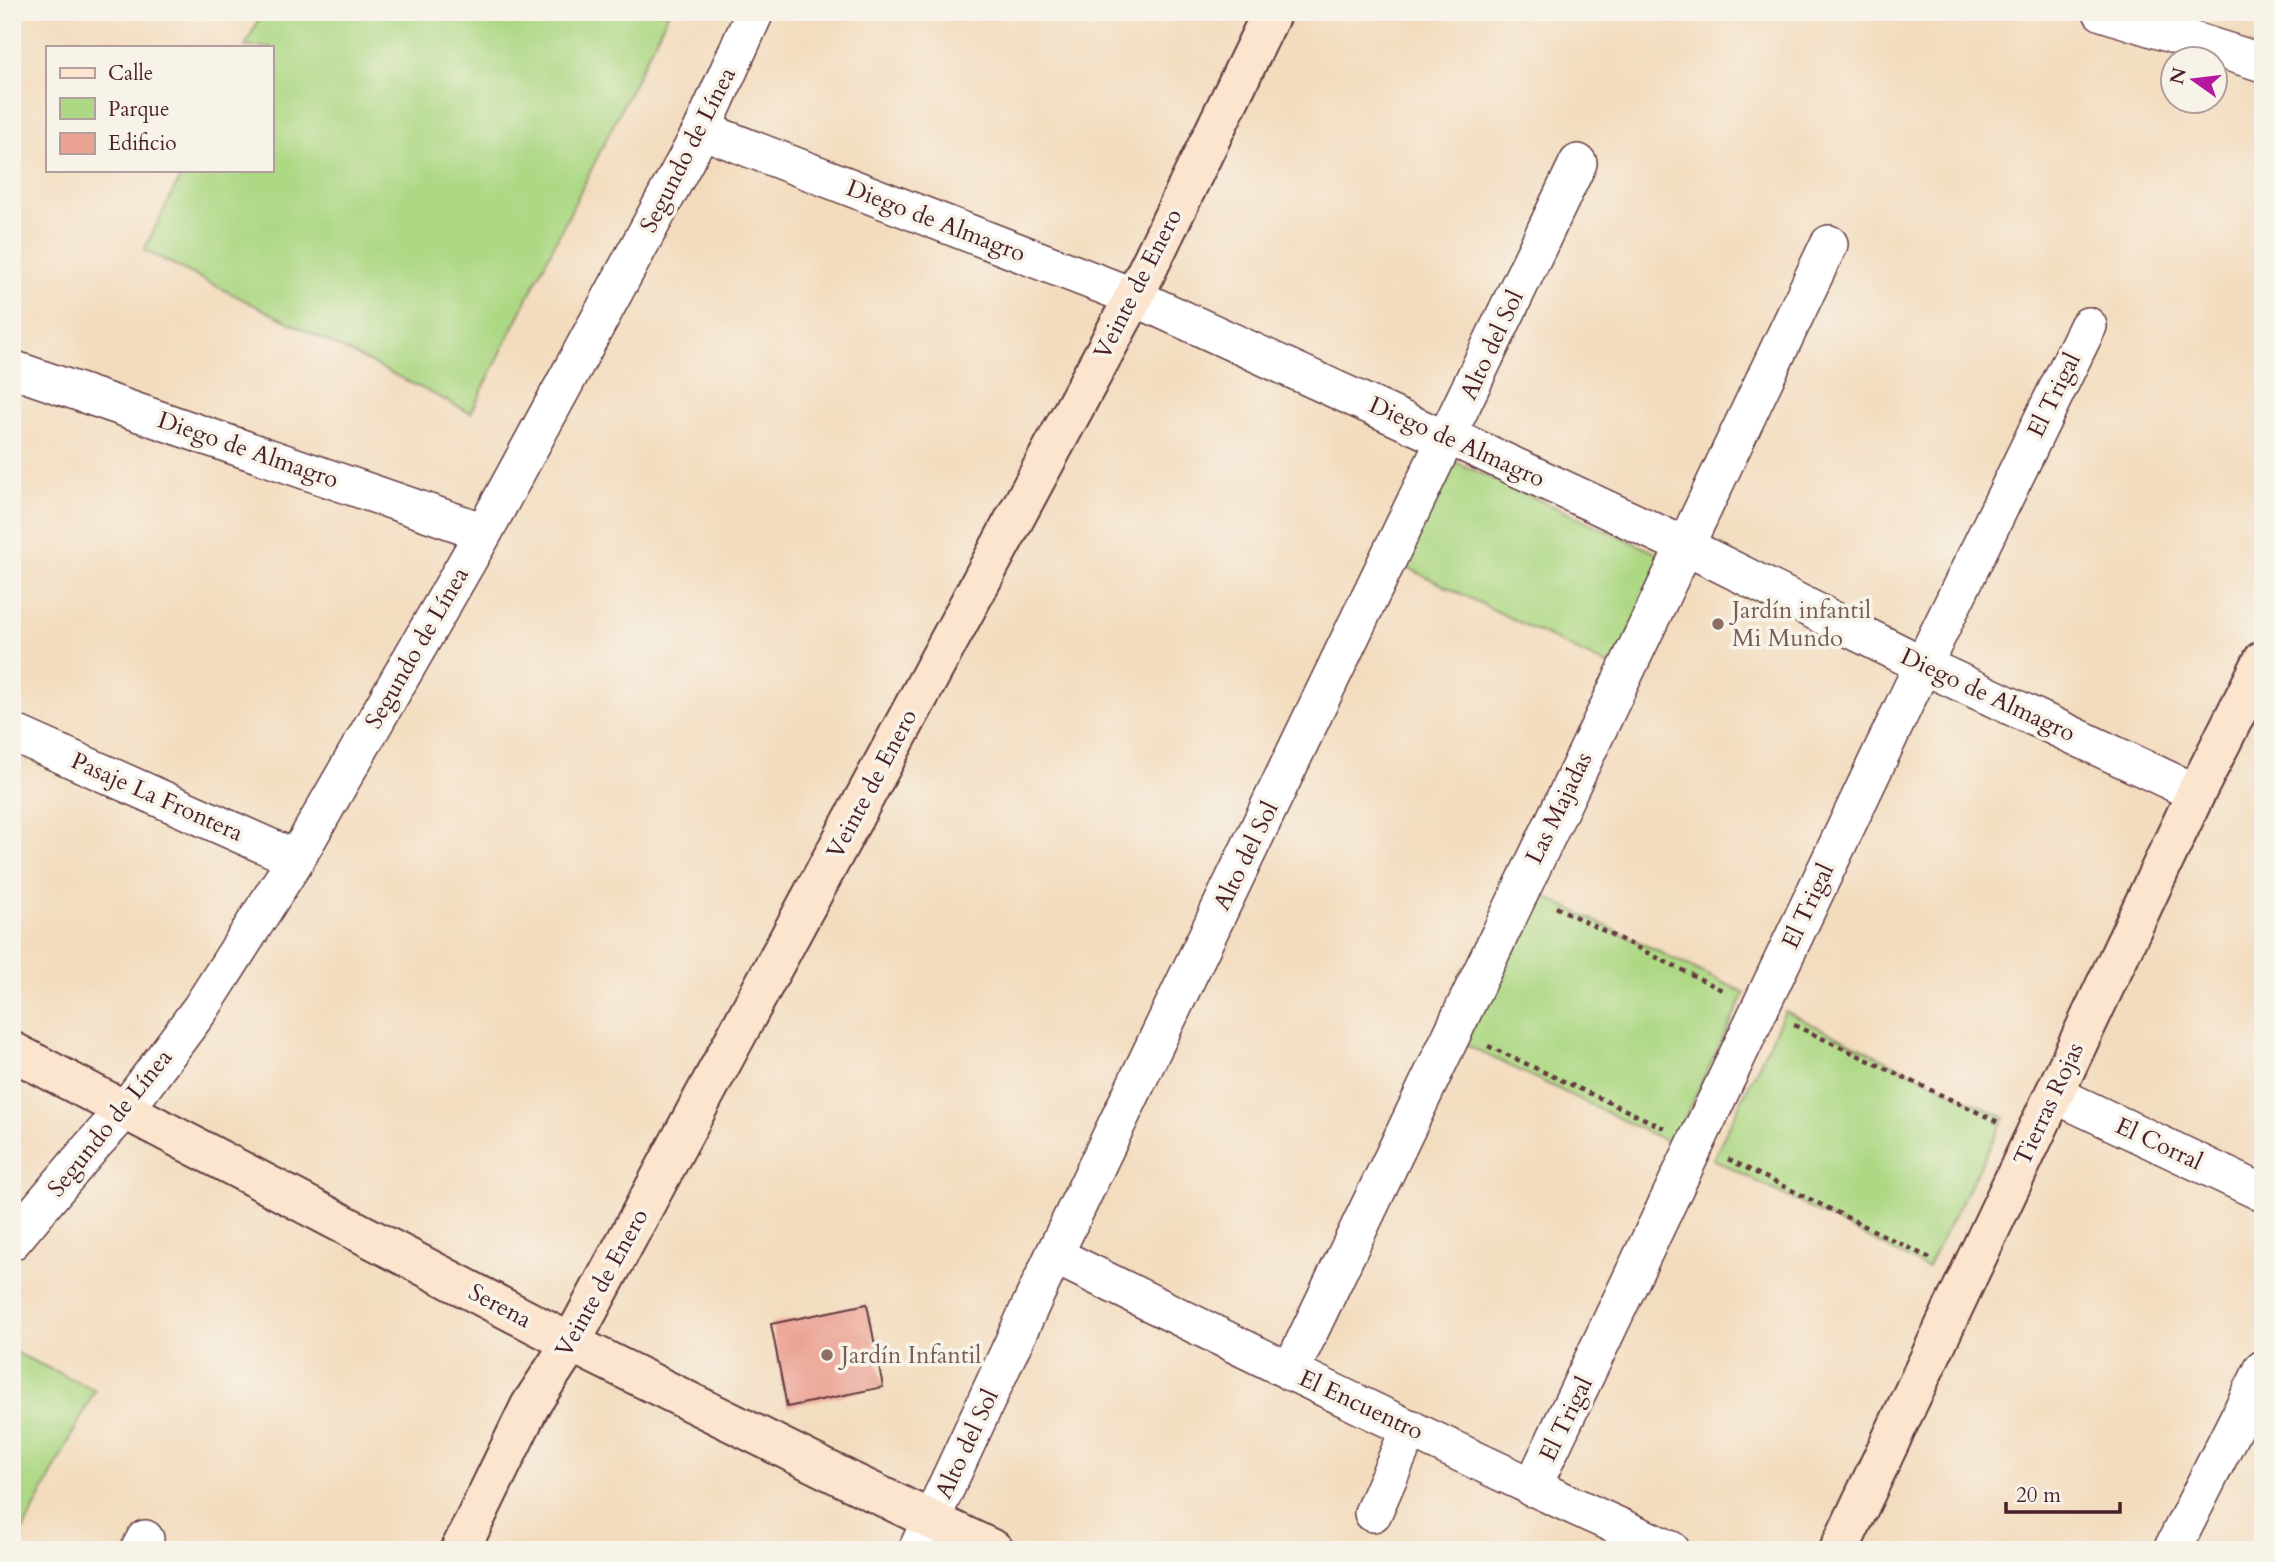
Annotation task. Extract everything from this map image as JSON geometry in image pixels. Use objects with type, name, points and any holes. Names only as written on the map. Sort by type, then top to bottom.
[{"type":"street","name":"Segundo de Línea","points":[[12,1241],[127,1109],[201,1008],[296,859],[484,532],[702,130],[755,12]]},
{"type":"street","name":"Veinte de Enero","points":[[460,1550],[530,1406],[571,1343],[1134,297],[1272,12]]},
{"type":"street","points":[[2102,12],[2263,63]]},
{"type":"street","name":"Diego de Almagro","points":[[702,130],[1134,297],[1446,440],[1462,442],[1685,546],[1923,665],[2196,793]]},
{"type":"street","name":"Alto del Sol","points":[[925,1535],[1054,1255],[1578,163]]},
{"type":"street","name":"Las Majadas","points":[[1290,1372],[1829,244]]},
{"type":"street","name":"El Trigal","points":[[1532,1488],[1923,665],[2088,326]]},
{"type":"street","name":"Diego de Almagro","points":[[12,369],[484,532]]},
{"type":"street","name":"Tierras Rojas","points":[[1839,1550],[2196,793],[2263,660]]},
{"type":"street","name":"Pasaje La Frontera","points":[[18,735],[296,859]]},
{"type":"street","name":"Serena","points":[[12,1051],[571,1343],[840,1476],[925,1535],[994,1550]]},
{"type":"street","name":"El Corral","points":[[2054,1094],[2263,1193]]},
{"type":"street","name":"El Encuentro","points":[[1054,1255],[1532,1488],[1671,1550]]},
{"type":"street","points":[[2172,1550],[2263,1369]]},
{"type":"street","points":[[1373,1513],[1409,1428]]},
{"type":"green space","points":[[262,12],[669,12],[471,413],[144,250],[183,172],[273,172],[273,46],[245,46]]},
{"type":"green space","points":[[1453,461],[1667,558],[1613,668],[1404,566]]},
{"type":"green space","points":[[1537,893],[1745,993],[1672,1144],[1462,1043]]},
{"type":"green space","points":[[1785,1011],[2005,1118],[1927,1268],[1713,1159]]},
{"type":"green space","points":[[12,1351],[95,1390],[13,1550],[12,1550]]},
{"type":"building","name":"Jardín Infantil","points":[[867,1304],[883,1387],[787,1407],[771,1324]]},
{"type":"place","name":"Jardín infantil Mi Mundo","points":[[1718,624]]},
{"type":"place","name":"Jardín Infantil","points":[[827,1355]]}]
